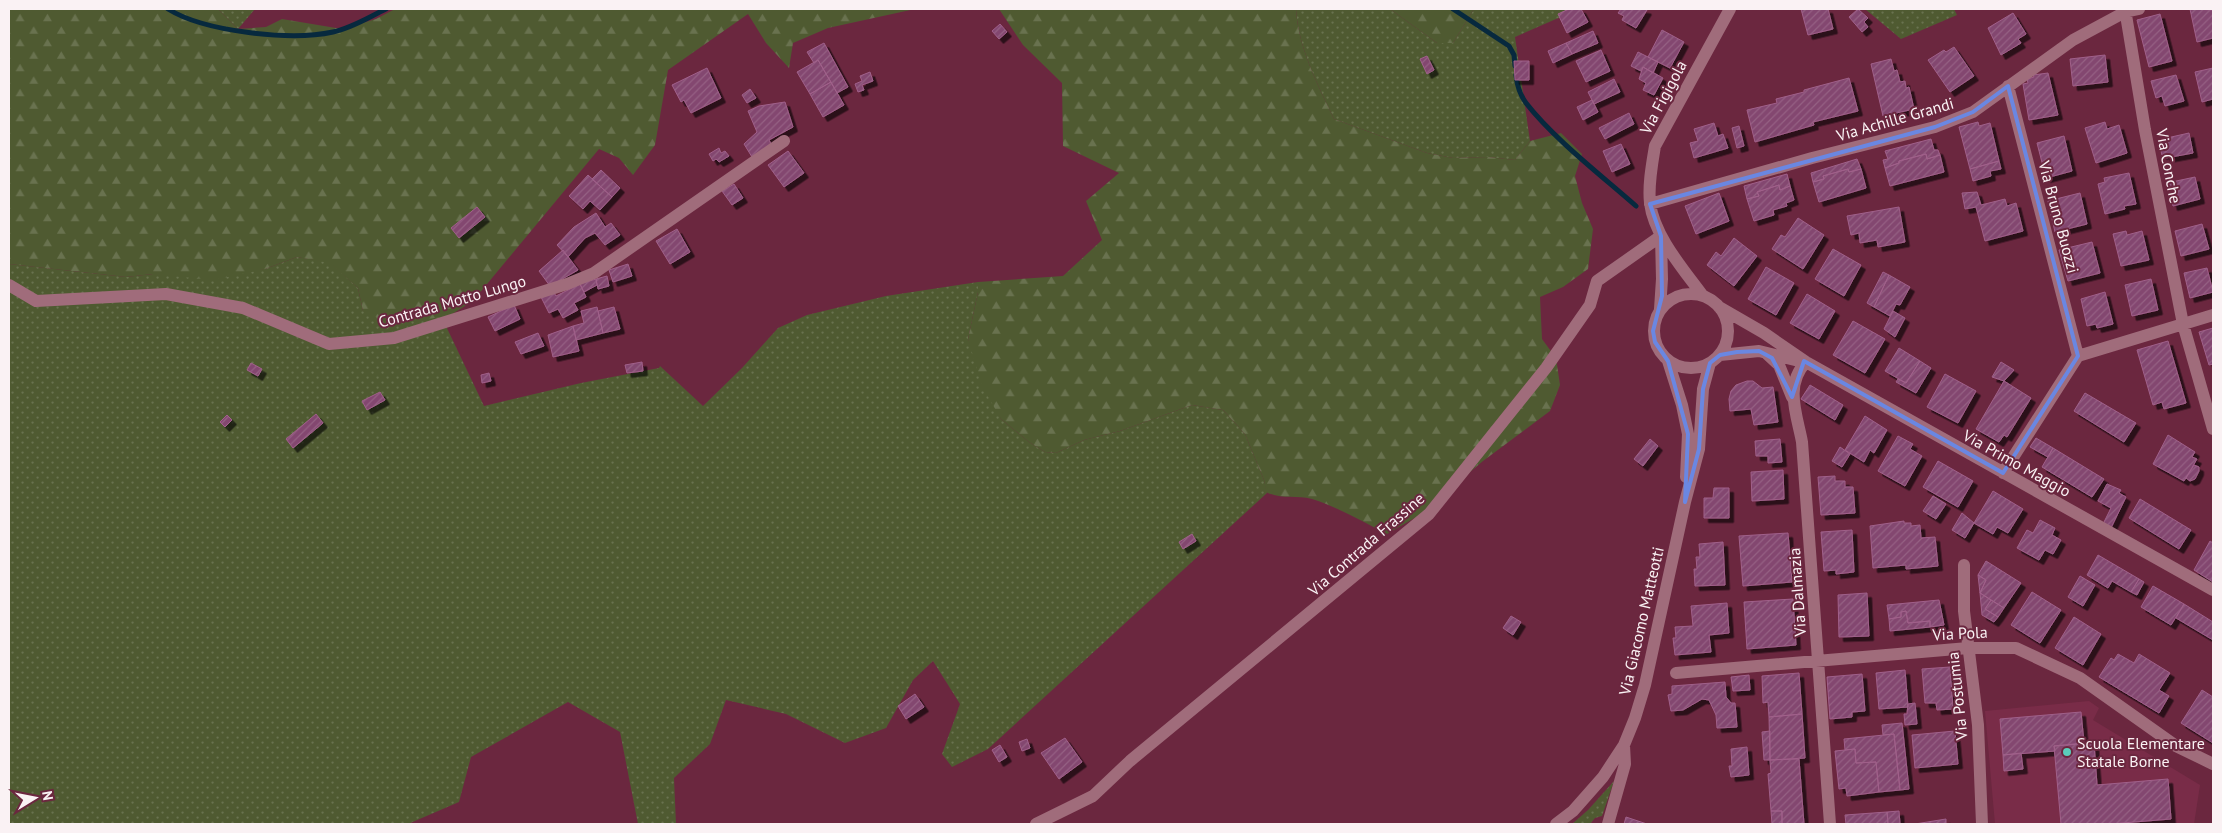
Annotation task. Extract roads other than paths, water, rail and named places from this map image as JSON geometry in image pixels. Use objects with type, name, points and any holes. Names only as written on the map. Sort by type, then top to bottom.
[{"type":"street","name":"Via Figigola","points":[[1661,236],[1650,204],[1651,165],[1655,146],[1730,9]]},
{"type":"street","points":[[2125,11],[2139,9]]},
{"type":"street","name":"Via Achille Grandi","points":[[1650,204],[1812,158],[1935,127],[1973,112],[2072,40],[2125,11]]},
{"type":"street","name":"Via Conche","points":[[2125,11],[2145,130],[2183,324],[2213,429]]},
{"type":"street","name":"Via Bruno Buozzi","points":[[2008,86],[2078,356]]},
{"type":"street","name":"Contrada Motto Lungo","points":[[9,285],[36,301],[166,294],[243,308],[329,344],[394,338],[567,284],[594,273],[784,142]]},
{"type":"street","points":[[1661,236],[1703,296],[1719,307],[1726,318],[1728,330],[1726,343],[1720,355],[1700,368],[1689,369],[1668,361],[1660,353],[1653,331],[1655,319],[1660,309],[1669,300],[1680,295],[1692,294],[1703,296]]},
{"type":"street","points":[[1660,309],[1662,279],[1661,236]]},
{"type":"street","name":"Via Contrada Frassine","points":[[1036,824],[1093,796],[1130,761],[1429,514],[1546,368],[1590,305],[1596,281],[1661,236]]},
{"type":"street","name":"Via Primo Maggio","points":[[1719,307],[1764,333],[1806,362],[2213,590]]},
{"type":"street","points":[[2003,474],[2078,356],[2144,334],[2213,315]]},
{"type":"street","name":"Via Primo Maggio","points":[[1720,355],[1738,352],[1764,352],[1806,362]]},
{"type":"street","points":[[1764,352],[1779,365],[1792,397]]},
{"type":"street","name":"Via Giacomo Matteotti","points":[[1668,361],[1682,405],[1688,434],[1685,502]]},
{"type":"street","name":"Via Dalmazia","points":[[1806,362],[1796,375],[1792,397],[1802,442],[1830,824]]},
{"type":"street","name":"Via Giacomo Matteotti","points":[[1556,824],[1589,794],[1615,761],[1624,745],[1645,685],[1685,502],[1699,449],[1703,389],[1710,363]]},
{"type":"street","name":"Via Postumia","points":[[1964,565],[1964,611],[1978,725],[1982,824]]},
{"type":"street","name":"Via Pola","points":[[1676,673],[1968,648],[2016,648],[2080,678],[2176,746],[2213,764]]},
{"type":"street","name":"Via Giacomo Matteotti","points":[[1608,824],[1625,764],[1624,745]]},
{"type":"waterway","points":[[168,9],[203,24],[272,35],[315,35],[333,32],[354,25],[386,9]]},
{"type":"waterway","points":[[1453,9],[1509,46],[1514,55],[1515,66]]},
{"type":"waterway","points":[[1516,75],[1522,97],[1537,117],[1579,157],[1636,206]]},
{"type":"place","name":"Scuola Elementare Statale Borne","points":[[2067,752]]}]
